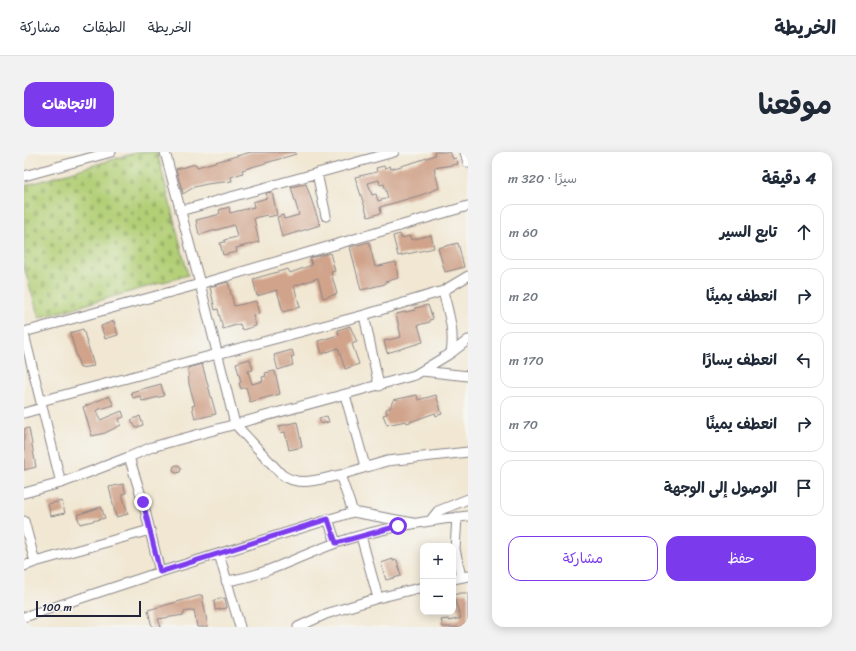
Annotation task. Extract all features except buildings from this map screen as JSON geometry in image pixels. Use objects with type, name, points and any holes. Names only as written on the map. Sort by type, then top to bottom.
[{"type":"street","points":[[24,176],[112,152]]},
{"type":"street","points":[[165,152],[235,424],[281,474],[290,481],[299,482],[340,475],[365,466],[387,461],[468,452]]},
{"type":"street","points":[[180,211],[394,152]]},
{"type":"street","points":[[465,152],[468,163]]},
{"type":"street","points":[[317,174],[326,216]]},
{"type":"street","points":[[61,483],[24,333],[200,284],[468,206]]},
{"type":"street","points":[[24,412],[41,405],[217,354],[364,315],[443,291],[468,276]]},
{"type":"street","points":[[443,291],[453,334],[451,353]]},
{"type":"street","points":[[364,315],[379,386]]},
{"type":"street","points":[[24,493],[61,483],[152,448],[415,375],[451,353],[468,340]]},
{"type":"street","points":[[422,371],[468,376]]},
{"type":"street","points":[[345,395],[365,466]]},
{"type":"street","points":[[129,457],[150,530],[160,572]]},
{"type":"street","points":[[340,475],[353,512]]},
{"type":"street","points":[[430,521],[438,511],[468,499]]},
{"type":"street","points":[[24,617],[160,572],[353,512],[413,523]]},
{"type":"street","points":[[226,581],[241,579],[278,567],[336,543],[361,536],[413,523],[468,516]]},
{"type":"street","points":[[457,517],[455,549],[461,578]]},
{"type":"street","points":[[328,519],[336,543]]},
{"type":"street","points":[[24,521],[34,562]]},
{"type":"street","points":[[24,566],[150,530]]},
{"type":"street","points":[[361,536],[378,598]]},
{"type":"street","points":[[219,554],[240,627]]},
{"type":"street","points":[[298,627],[326,614],[378,598],[420,588]]},
{"type":"green space","points":[[138,152],[157,152],[188,275],[39,318],[24,267],[24,186]]},
{"type":"route","points":[[143,502],[160,572],[328,519],[336,543],[398,526]]}]
